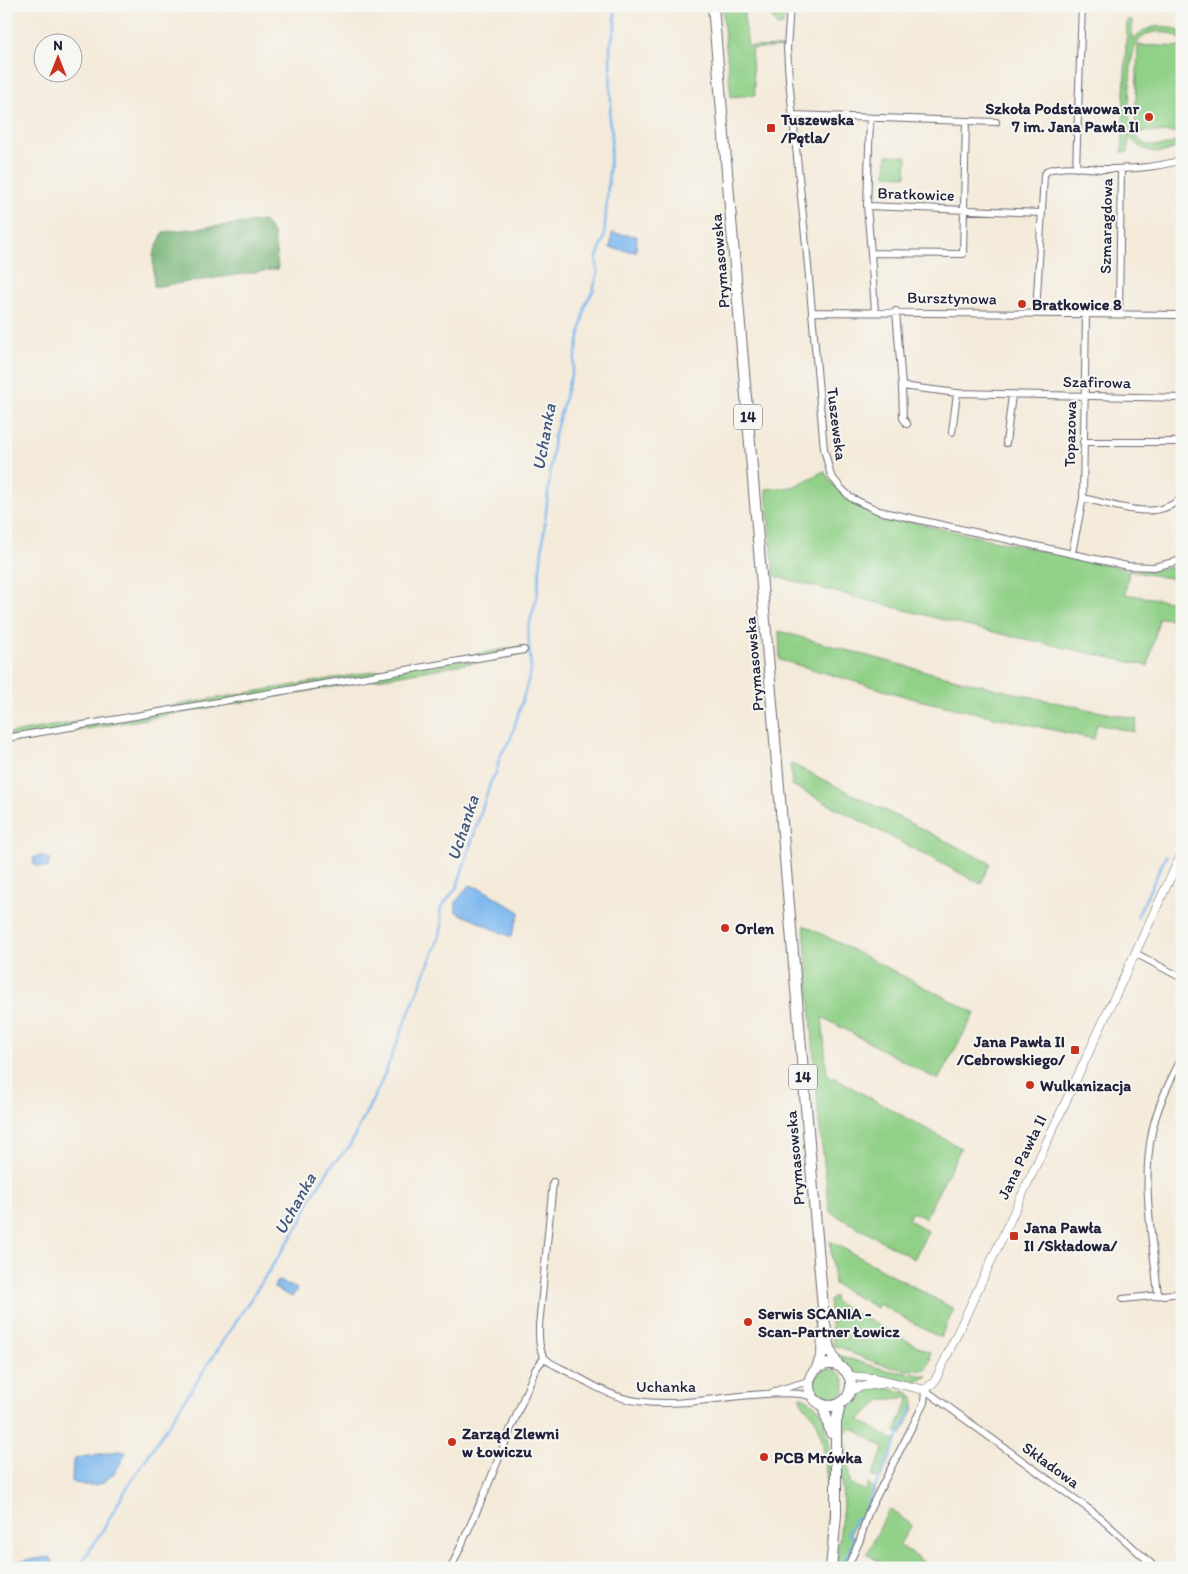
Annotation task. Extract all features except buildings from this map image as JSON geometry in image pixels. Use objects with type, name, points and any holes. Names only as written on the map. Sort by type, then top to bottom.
[{"type":"main road","name":"Prymasowska","points":[[713,6],[824,1320],[831,1353],[838,1366]]},
{"type":"main road","name":"Prymasowska","points":[[817,1368],[822,1354],[824,1320]]},
{"type":"main road","points":[[817,1368],[824,1365],[838,1366]]},
{"type":"main road","name":"14","points":[[838,1366],[849,1376]]},
{"type":"main road","name":"14","points":[[809,1381],[817,1368]]},
{"type":"main road","points":[[830,1568],[836,1527],[835,1454],[837,1412],[840,1404],[850,1391],[849,1376]]},
{"type":"main road","points":[[809,1381],[811,1396],[823,1406],[835,1454]]},
{"type":"main road","points":[[823,1406],[840,1404]]},
{"type":"street","name":"Tuszewska","points":[[790,6],[787,48],[824,449],[831,476],[852,498],[879,511],[1139,567],[1159,566],[1182,560]]},
{"type":"street","points":[[1076,168],[1082,6]]},
{"type":"street","points":[[793,115],[996,122]]},
{"type":"street","name":"Bratkowice","points":[[870,118],[867,206],[875,308]]},
{"type":"street","name":"Bratkowice","points":[[871,253],[963,254],[966,121]]},
{"type":"street","points":[[1036,313],[1044,175],[1048,170],[1076,168],[1120,169],[1159,166],[1182,160]]},
{"type":"street","name":"Szmaragdowa","points":[[1119,314],[1120,169]]},
{"type":"street","name":"Bratkowice","points":[[867,206],[1042,213]]},
{"type":"street","name":"Bursztynowa","points":[[812,312],[875,308],[896,311],[1182,315]]},
{"type":"street","points":[[896,311],[903,418],[906,424]]},
{"type":"street","name":"Topazowa","points":[[1072,553],[1083,498],[1086,314]]},
{"type":"street","name":"Szafirowa","points":[[902,386],[957,393],[1182,398]]},
{"type":"street","points":[[952,432],[957,393]]},
{"type":"street","points":[[1006,442],[1012,395]]},
{"type":"street","points":[[1083,442],[1182,442]]},
{"type":"street","points":[[1083,498],[1154,512],[1173,506],[1182,497]]},
{"type":"street","points":[[6,738],[524,650]]},
{"type":"street","name":"Jana Pawła II","points":[[847,1568],[860,1540],[868,1513],[924,1403],[924,1390],[932,1385],[936,1379],[1182,853]]},
{"type":"street","points":[[1134,953],[1182,978]]},
{"type":"street","points":[[1158,1295],[1147,1165],[1152,1131],[1158,1108],[1182,1057]]},
{"type":"street","points":[[451,1568],[483,1498],[535,1370],[544,1358],[538,1346],[539,1326],[553,1182]]},
{"type":"street","points":[[1123,1299],[1182,1293]]},
{"type":"street","name":"Uchanka","points":[[544,1358],[606,1392],[638,1402],[670,1402],[766,1394],[811,1396]]},
{"type":"street","points":[[849,1376],[874,1378],[924,1390]]},
{"type":"street","name":"Uchanka","points":[[766,1394],[809,1381]]},
{"type":"street","points":[[850,1391],[859,1387],[892,1383]]},
{"type":"street","name":"Składowa","points":[[924,1390],[1097,1515],[1156,1568]]},
{"type":"green space","points":[[722,6],[745,6],[744,16],[748,46],[783,47],[751,49],[755,95],[731,97]]},
{"type":"green space","points":[[766,6],[785,6],[783,25],[777,26]]},
{"type":"green space","points":[[1127,20],[1132,20],[1132,40],[1149,28],[1162,26],[1182,33],[1182,41],[1164,32],[1145,35],[1136,45],[1131,64],[1129,113],[1133,133],[1147,145],[1158,146],[1171,144],[1182,136],[1182,144],[1168,151],[1153,152],[1146,150],[1129,136],[1128,152],[1122,152]]},
{"type":"green space","points":[[1138,45],[1182,47],[1182,133],[1135,131]]},
{"type":"green space","points":[[887,155],[907,156],[906,176],[886,175]]},
{"type":"green space","points":[[264,221],[274,235],[278,269],[154,287],[153,255],[163,232]]},
{"type":"green space","points":[[824,471],[845,497],[874,514],[1129,570],[1163,569],[1182,564],[1182,580],[1129,571],[1125,594],[1176,602],[1172,619],[1159,618],[1148,666],[975,628],[774,576],[766,489],[793,487]]},
{"type":"green space","points":[[779,631],[957,679],[1137,719],[1134,732],[1097,724],[1094,739],[918,700],[780,660]]},
{"type":"green space","points":[[523,646],[523,654],[6,743],[6,734]]},
{"type":"green space","points":[[790,763],[990,863],[981,884],[792,785]]},
{"type":"green space","points":[[804,925],[975,1013],[938,1080],[822,1017],[827,1074],[961,1148],[925,1218],[912,1212],[908,1219],[928,1231],[914,1259],[830,1212],[819,1122]]},
{"type":"green space","points":[[830,1241],[954,1309],[940,1338],[879,1304],[877,1308],[834,1284]]},
{"type":"green space","points":[[834,1296],[835,1302],[930,1353],[929,1357],[931,1358],[926,1369],[899,1369],[868,1360],[841,1347],[833,1346],[829,1300]]},
{"type":"green space","points":[[834,1354],[886,1370],[928,1376],[915,1383],[854,1373]]},
{"type":"green space","points":[[829,1369],[835,1370],[840,1374],[844,1379],[844,1391],[840,1396],[835,1400],[829,1401],[823,1400],[818,1396],[814,1391],[813,1385],[814,1379],[818,1374],[823,1370]]},
{"type":"green space","points":[[878,1387],[907,1392],[914,1398],[914,1409],[902,1434],[895,1431],[910,1397],[881,1400],[859,1420],[897,1442],[881,1478],[872,1477],[884,1448],[852,1428],[845,1434],[850,1483],[865,1491],[868,1484],[875,1490],[863,1516],[851,1531],[851,1535],[857,1538],[843,1568],[836,1568],[843,1504],[839,1424],[843,1407],[855,1393]]},
{"type":"green space","points":[[800,1396],[810,1401],[819,1409],[824,1418],[828,1433],[833,1493],[830,1527],[827,1538],[827,1481],[822,1438],[814,1417],[803,1404]]},
{"type":"green space","points":[[889,1509],[912,1525],[899,1545],[933,1568],[889,1568],[867,1554]]},
{"type":"water","points":[[612,233],[637,236],[636,252],[610,248]]},
{"type":"water","points":[[40,855],[50,859],[48,868],[34,865],[33,858]]},
{"type":"water","points":[[469,885],[482,889],[520,912],[511,937],[456,912],[456,902]]},
{"type":"water","points":[[280,1281],[297,1289],[292,1297],[274,1288],[276,1282]]},
{"type":"water","points":[[118,1451],[126,1452],[112,1475],[106,1480],[92,1485],[72,1481],[73,1462],[76,1458]]},
{"type":"water","points":[[50,1557],[53,1561],[53,1568],[6,1568],[13,1562]]},
{"type":"waterway","name":"Uchanka","points":[[78,1568],[103,1530],[123,1494],[301,1222],[312,1196],[331,1166],[349,1147],[380,1085],[439,938],[442,926],[440,909],[457,887],[491,781],[496,773],[500,756],[511,738],[531,671],[528,629],[537,597],[554,437],[573,368],[586,303],[593,291],[598,271],[596,260],[604,238],[612,133],[609,120],[611,104],[610,47],[615,27],[615,6]]},
{"type":"waterway","points":[[1137,917],[1166,856]]},
{"type":"waterway","points":[[841,1568],[854,1540],[848,1533],[855,1519],[861,1517],[912,1408]]},
{"type":"place","name":"Szkoła Podstawowa nr 7 im. Jana Pawła II","points":[[1149,117]]},
{"type":"place","name":"Tuszewska /Pętla/","points":[[771,128]]},
{"type":"place","name":"Bratkowice 8","points":[[1022,304]]},
{"type":"place","name":"Orlen","points":[[725,928]]},
{"type":"place","name":"Jana Pawła II /Cebrowskiego/","points":[[1075,1050]]},
{"type":"place","name":"Wulkanizacja","points":[[1030,1085]]},
{"type":"place","name":"Jana Pawła II /Składowa/","points":[[1014,1236]]},
{"type":"place","name":"Serwis SCANIA - Scan-Partner Łowicz","points":[[748,1322]]},
{"type":"place","name":"Zarząd Zlewni w Łowiczu","points":[[452,1442]]},
{"type":"place","name":"PCB Mrówka","points":[[764,1457]]}]
